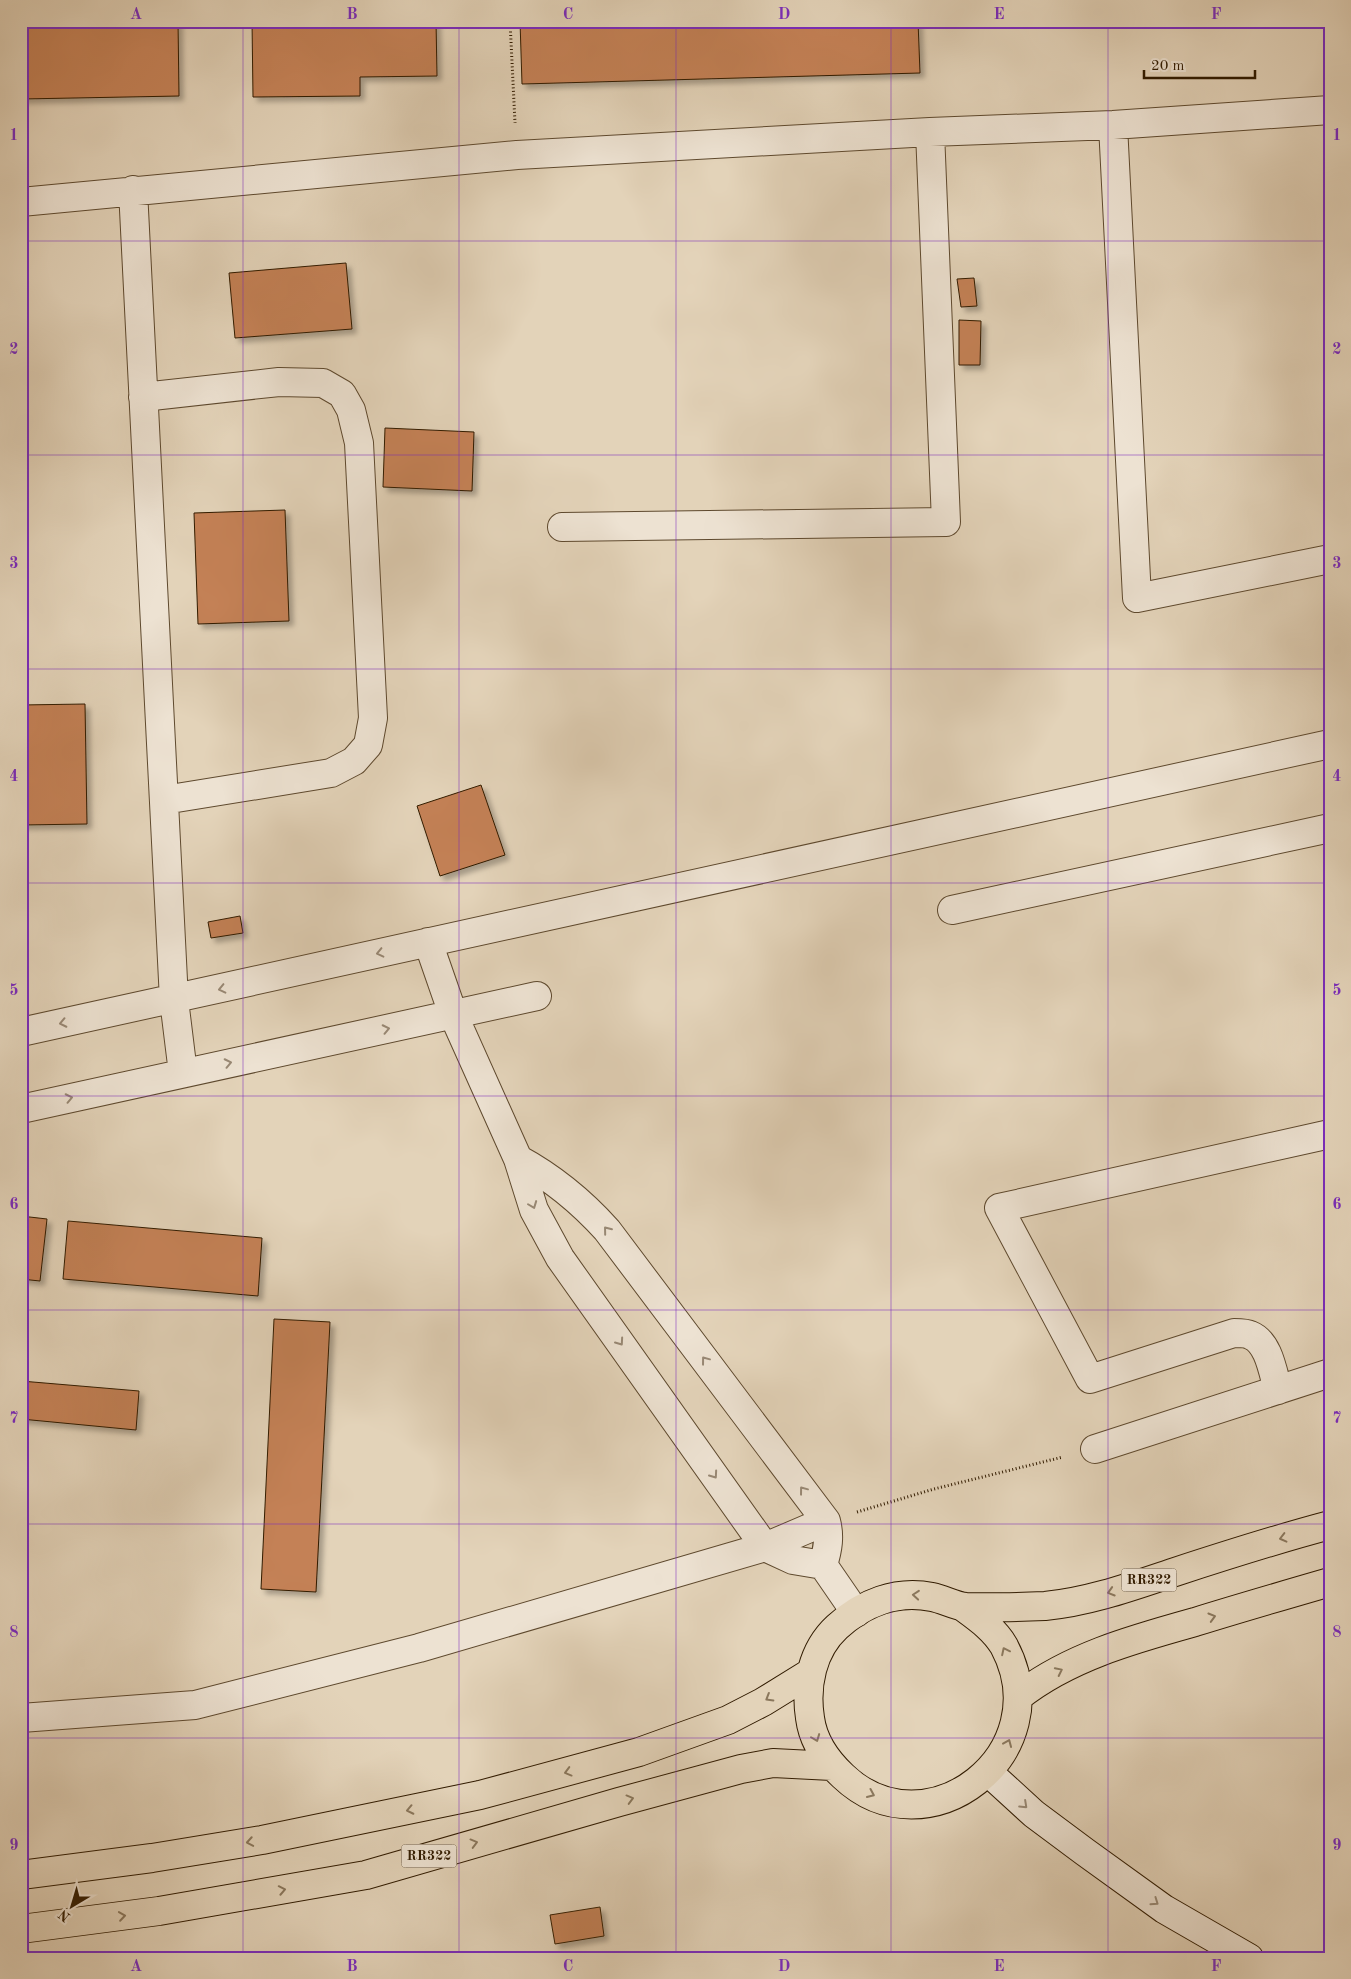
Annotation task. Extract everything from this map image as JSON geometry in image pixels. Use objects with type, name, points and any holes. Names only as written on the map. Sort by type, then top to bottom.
[{"type":"main road","name":"RR322","points":[[963,1607],[1048,1605],[1101,1596],[1269,1541],[1330,1526]]},
{"type":"main road","points":[[1018,1697],[1037,1682],[1094,1655],[1156,1633],[1330,1582]]},
{"type":"main road","name":"RR322","points":[[911,1594],[934,1597],[963,1607],[985,1623],[1003,1645],[1014,1670],[1018,1697],[1015,1724],[1005,1750],[988,1772],[969,1787],[946,1798],[921,1803],[896,1803],[872,1795],[850,1783],[832,1766],[818,1745],[810,1722],[808,1705],[810,1673],[818,1651],[835,1629],[856,1612],[875,1601],[911,1594]]},
{"type":"main road","points":[[21,1875],[152,1858],[262,1840],[489,1793],[639,1752],[728,1720],[764,1702],[810,1673]]},
{"type":"main road","name":"RR322","points":[[21,1929],[159,1911],[366,1875],[619,1802],[741,1770],[773,1763],[832,1766]]},
{"type":"street","points":[[21,202],[517,155],[930,132],[1113,125],[1330,110]]},
{"type":"street","points":[[1113,125],[1137,598],[1330,558]]},
{"type":"street","points":[[562,527],[946,522],[930,132]]},
{"type":"street","points":[[133,190],[174,1000],[183,1073]]},
{"type":"street","points":[[144,397],[279,382],[323,383],[342,394],[351,410],[359,443],[373,718],[368,745],[354,761],[331,772],[164,800]]},
{"type":"street","points":[[21,1032],[174,1000],[428,942],[1330,744]]},
{"type":"street","points":[[952,910],[1330,828]]},
{"type":"street","points":[[428,942],[453,1014],[518,1159],[534,1210],[560,1258],[765,1548],[793,1560],[823,1564],[856,1612]]},
{"type":"street","points":[[21,1109],[537,996]]},
{"type":"street","points":[[1278,1390],[1265,1350],[1259,1340],[1249,1334],[1234,1333],[1090,1379],[999,1208],[1330,1134]]},
{"type":"street","points":[[518,1159],[566,1189],[588,1208],[607,1230],[826,1521],[829,1531],[829,1543],[823,1564]]},
{"type":"street","points":[[1096,1449],[1330,1373]]},
{"type":"street","points":[[21,1718],[195,1705],[419,1648],[765,1548],[826,1521]]},
{"type":"street","points":[[988,1772],[1034,1814],[1164,1908],[1249,1958]]},
{"type":"path","points":[[510,21],[517,155]]},
{"type":"path","points":[[826,1521],[934,1489],[1096,1449]]},
{"type":"building","points":[[21,21],[178,21],[179,96],[21,99]]},
{"type":"building","points":[[252,21],[436,21],[437,76],[360,77],[360,96],[253,97]]},
{"type":"building","points":[[520,21],[918,21],[920,73],[522,84]]},
{"type":"building","points":[[346,263],[352,329],[235,338],[229,273]]},
{"type":"building","points":[[974,278],[977,306],[961,307],[957,279]]},
{"type":"building","points":[[959,320],[981,321],[980,365],[959,365]]},
{"type":"building","points":[[385,428],[474,432],[472,491],[383,487]]},
{"type":"building","points":[[285,510],[289,621],[198,624],[194,513]]},
{"type":"building","points":[[85,704],[87,824],[21,825],[21,705]]},
{"type":"building","points":[[481,785],[505,855],[440,876],[417,806]]},
{"type":"building","points":[[240,916],[243,933],[211,938],[208,922]]},
{"type":"building","points":[[21,1216],[47,1219],[40,1281],[21,1279]]},
{"type":"building","points":[[68,1221],[262,1238],[258,1296],[63,1279]]},
{"type":"building","points":[[274,1319],[330,1322],[316,1592],[261,1589]]},
{"type":"building","points":[[21,1381],[139,1391],[136,1430],[21,1419]]},
{"type":"building","points":[[600,1907],[604,1936],[555,1944],[550,1915]]}]
